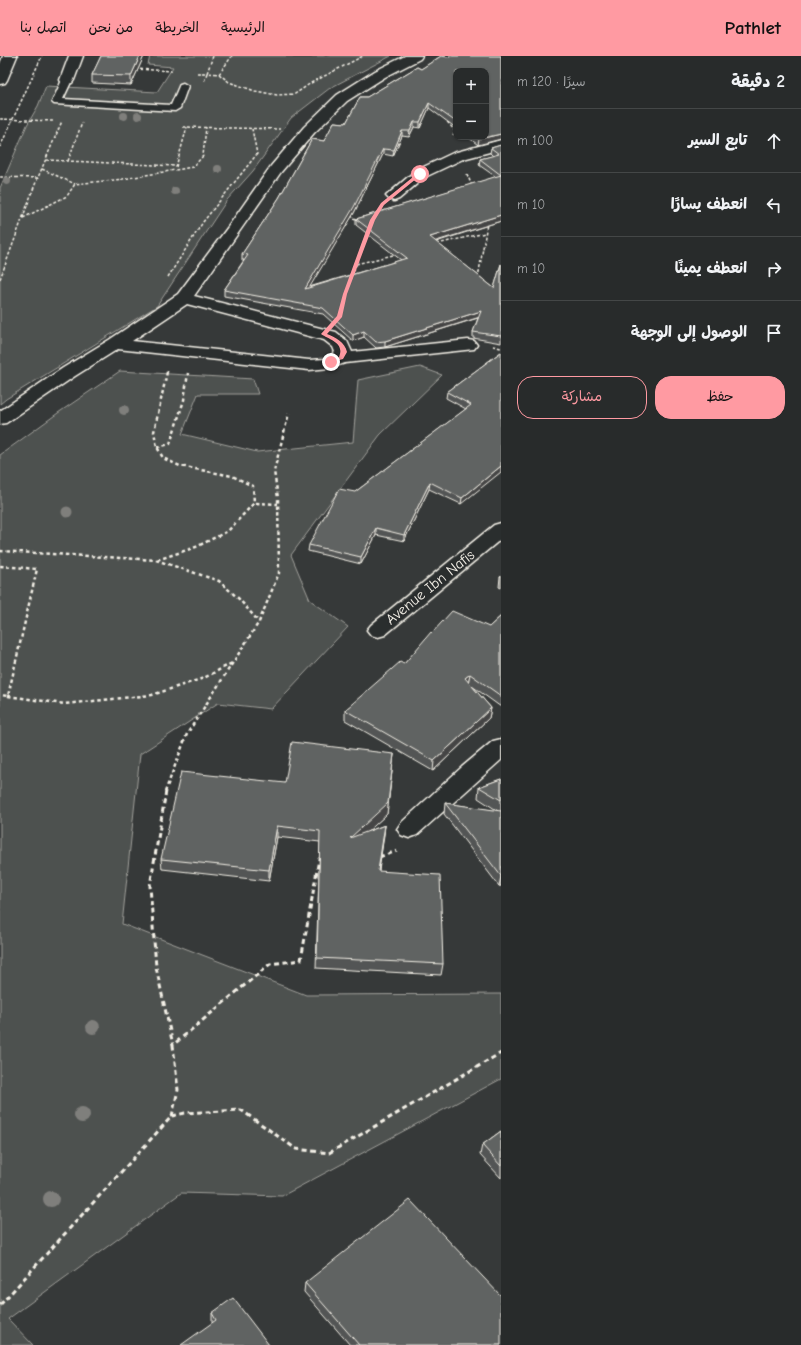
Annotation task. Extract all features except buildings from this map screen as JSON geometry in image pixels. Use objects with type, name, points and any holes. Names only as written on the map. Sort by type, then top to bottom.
[{"type":"street","points":[[0,80],[10,56]]},
{"type":"street","points":[[67,80],[76,56]]},
{"type":"street","points":[[0,419],[69,372],[115,344],[184,298],[234,230],[276,169],[309,130],[342,98],[380,74],[415,56]]},
{"type":"street","points":[[394,196],[420,174],[458,156],[501,144]]},
{"type":"street","points":[[184,298],[330,336],[343,348],[344,352],[341,358]]},
{"type":"street","points":[[115,344],[309,365],[324,364],[341,358],[468,345]]},
{"type":"street","name":"Avenue Ibn Nafis","points":[[378,630],[501,529]]},
{"type":"street","points":[[409,829],[470,773],[501,747]]},
{"type":"lane","points":[[67,80],[57,102],[175,108],[183,86]]},
{"type":"path","points":[[0,148],[42,56]]},
{"type":"path","points":[[178,102],[197,102],[213,56]]},
{"type":"path","points":[[219,74],[232,56]]},
{"type":"path","points":[[191,72],[219,74],[229,82],[255,91],[276,95],[295,94],[310,83],[363,56]]},
{"type":"path","points":[[128,68],[175,71]]},
{"type":"path","points":[[447,115],[443,119],[455,131],[453,135],[454,141],[476,151]]},
{"type":"path","points":[[0,119],[68,122]]},
{"type":"path","points":[[0,279],[22,218],[62,122]]},
{"type":"path","points":[[68,161],[82,123],[75,122]]},
{"type":"path","points":[[181,126],[309,130]]},
{"type":"path","points":[[175,170],[187,127]]},
{"type":"path","points":[[42,169],[75,184],[123,180],[193,167],[203,156],[206,127]]},
{"type":"path","points":[[166,281],[203,222],[256,154],[252,128]]},
{"type":"path","points":[[458,156],[476,191]]},
{"type":"path","points":[[46,160],[176,166]]},
{"type":"path","points":[[0,177],[38,178]]},
{"type":"path","points":[[22,218],[67,196],[75,184]]},
{"type":"path","points":[[351,279],[372,220],[382,204],[394,196]]},
{"type":"path","points":[[342,217],[372,220]]},
{"type":"path","points":[[477,285],[487,220]]},
{"type":"path","points":[[435,245],[485,233]]},
{"type":"path","points":[[356,264],[399,254]]},
{"type":"path","points":[[156,560],[196,547],[228,531],[254,503],[253,486],[232,476],[180,466],[163,458],[157,447],[154,432],[172,350]]},
{"type":"path","points":[[157,447],[170,444],[180,417],[187,389],[189,352]]},
{"type":"path","points":[[0,1305],[172,1116],[178,1090],[173,1045],[156,967],[150,886],[166,789],[188,734],[259,622],[278,573],[278,504],[274,471],[289,413]]},
{"type":"path","points":[[254,503],[278,504]]},
{"type":"path","points":[[0,551],[156,560],[219,581],[239,599],[259,622]]},
{"type":"path","points":[[0,566],[37,569],[8,696]]},
{"type":"path","points":[[0,695],[64,704],[152,695],[204,678],[233,663]]},
{"type":"path","points":[[373,858],[384,856],[398,850],[409,829]]},
{"type":"path","points":[[173,1045],[270,964],[301,960],[319,859],[325,858]]},
{"type":"path","points":[[172,1116],[185,1113],[240,1110],[296,1149],[329,1153],[501,1053]]},
{"type":"shaded area","points":[[150,56],[391,56],[330,88],[291,118],[253,171],[227,200],[157,306],[0,404],[0,188],[27,125],[38,106],[46,86],[157,92],[173,67],[148,65]]},
{"type":"shaded area","points":[[420,367],[442,375],[380,435],[291,555],[310,600],[348,627],[271,709],[218,703],[140,754],[122,924],[306,995],[501,994],[501,1079],[282,1196],[181,1193],[8,1319],[33,1345],[0,1345],[0,455],[120,371],[253,379],[258,394],[198,394],[182,434],[257,452],[353,442],[358,380]]},
{"type":"route","points":[[331,362],[341,358],[344,352],[343,348],[335,339],[324,334],[340,317],[345,294],[372,220],[382,204],[420,174]]}]
